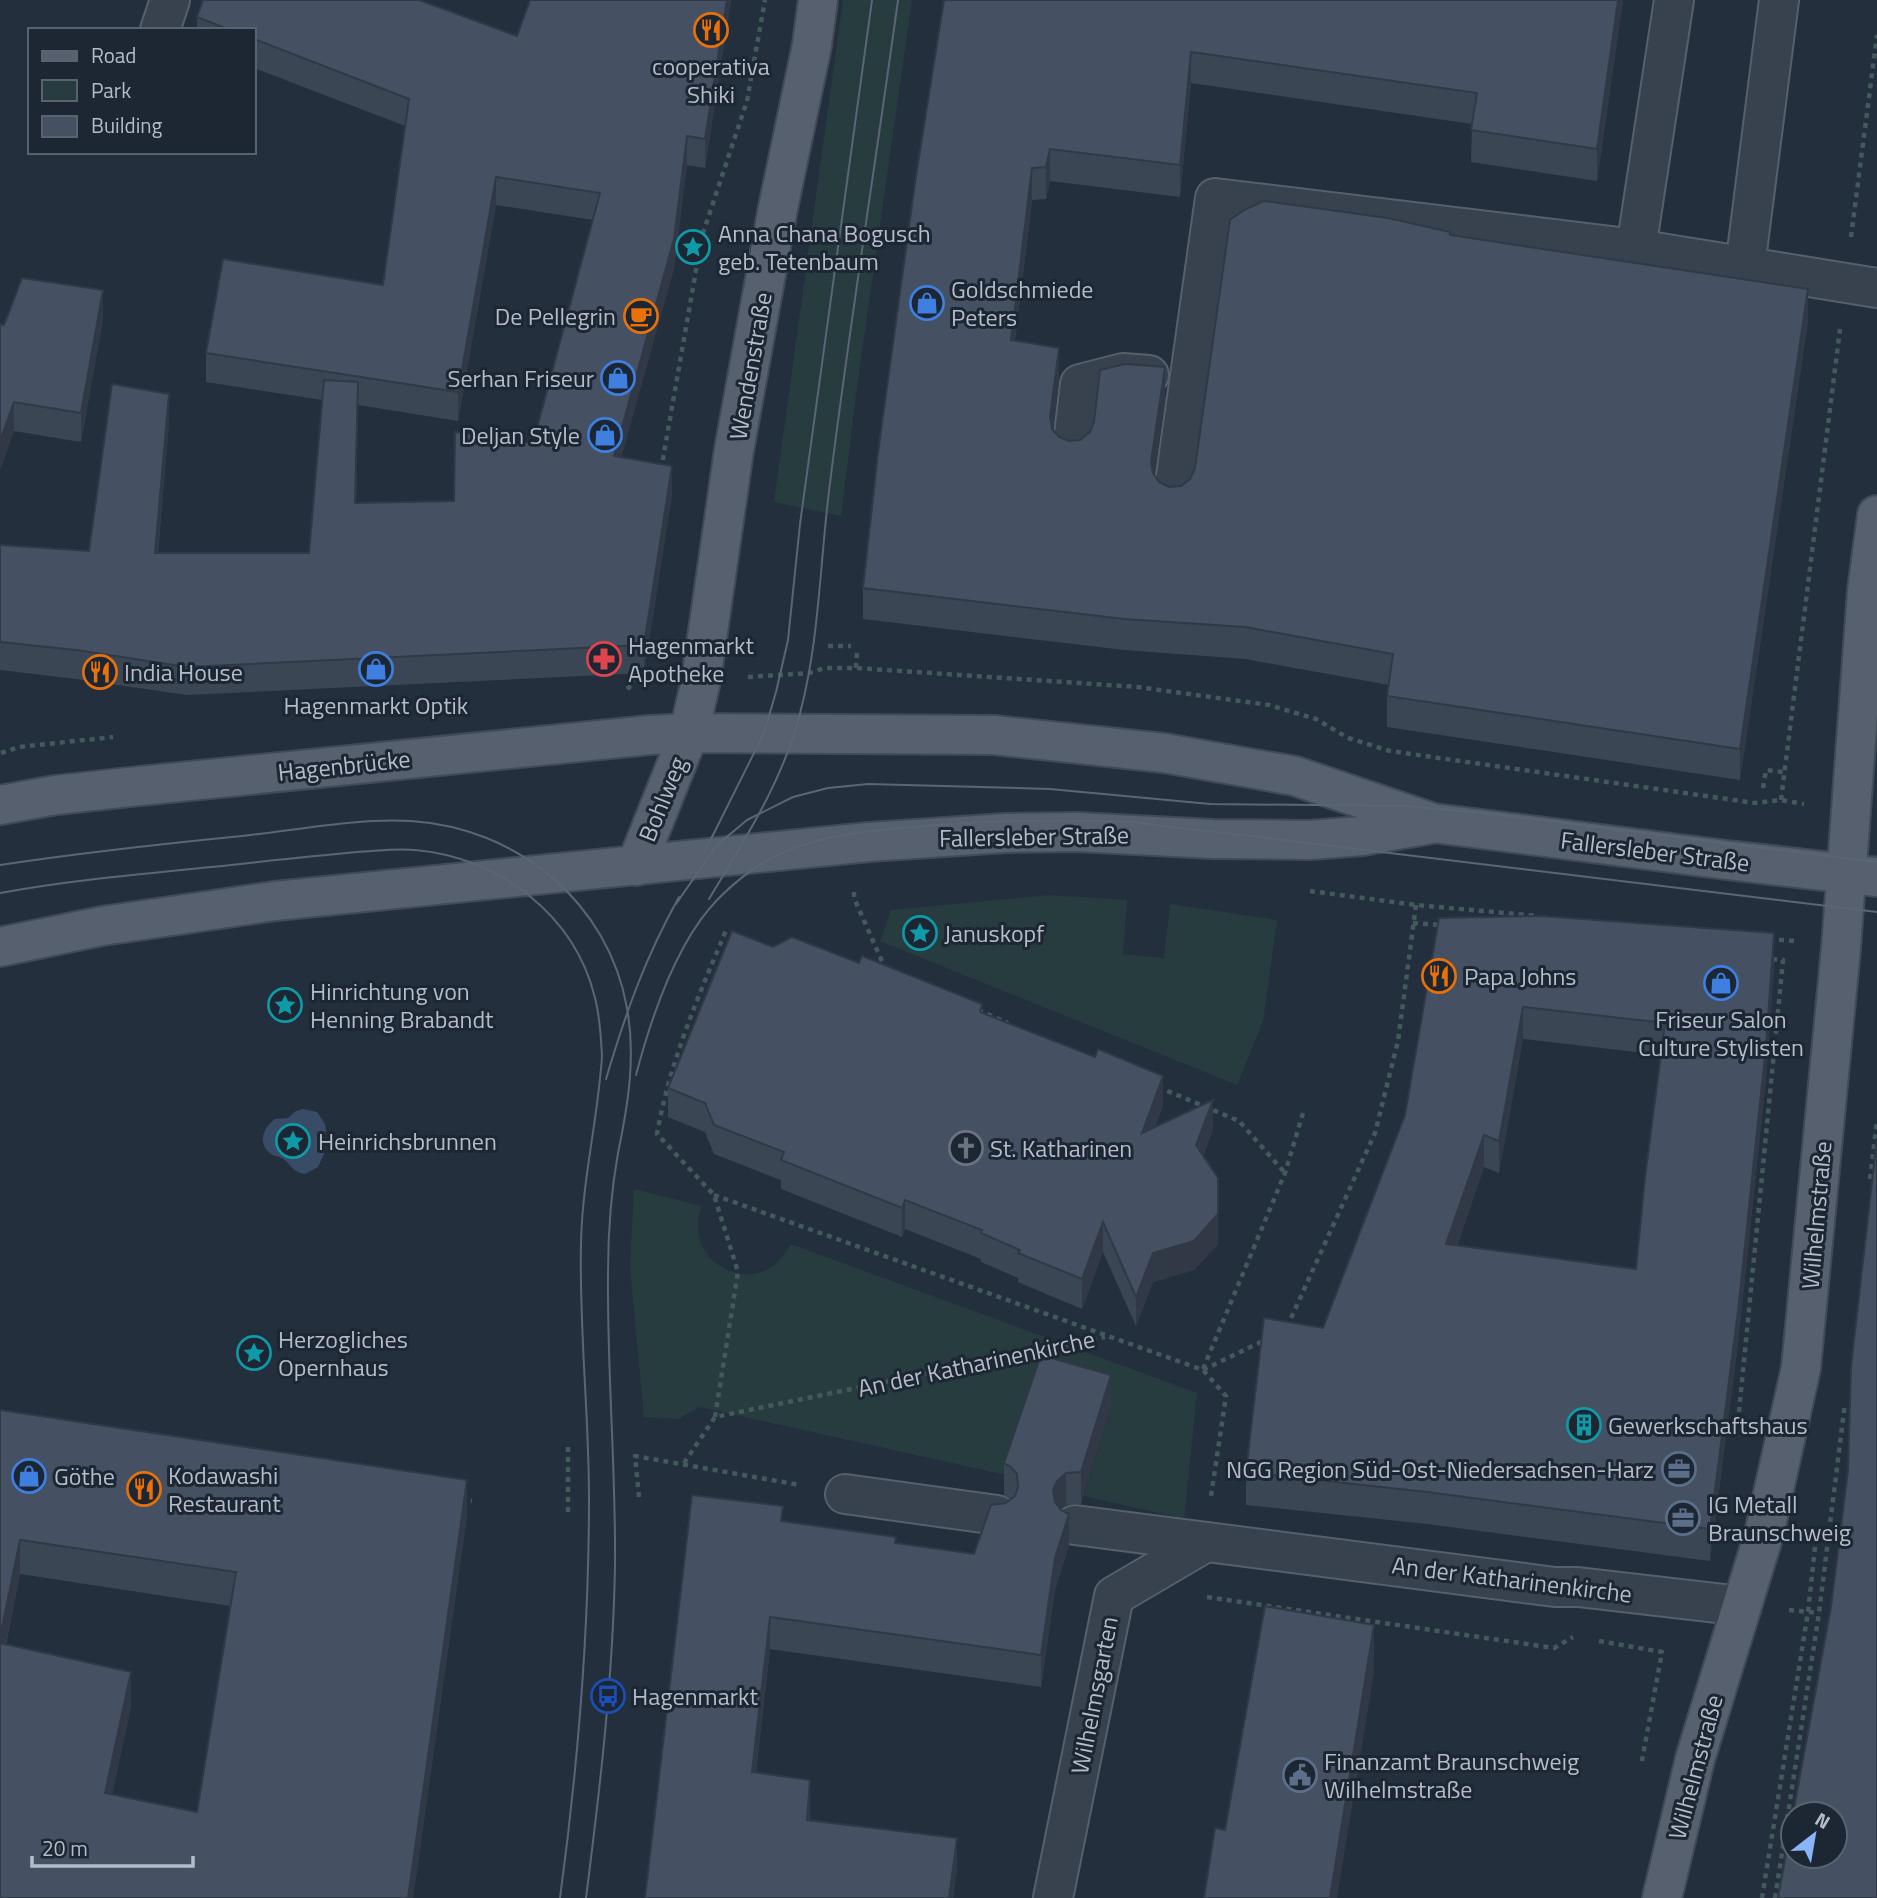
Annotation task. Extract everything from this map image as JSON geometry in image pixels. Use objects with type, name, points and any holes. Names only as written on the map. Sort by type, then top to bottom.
[{"type":"main road","name":"Wendenstraße","points":[[689,733],[706,646],[734,450],[778,208],[812,45],[818,0]]},
{"type":"main road","name":"Wilhelmstraße","points":[[1662,1898],[1695,1759],[1764,1534],[1801,1368],[1862,875],[1867,591],[1877,515]]},
{"type":"main road","name":"Hagenbrücke","points":[[0,805],[56,795],[142,786],[689,733]]},
{"type":"main road","name":"Fallersleber Straße","points":[[689,733],[995,735],[1164,753],[1295,776],[1433,823],[1862,875]]},
{"type":"main road","name":"Bohlweg","points":[[636,866],[689,733]]},
{"type":"main road","name":"Fallersleber Straße","points":[[636,866],[879,841],[1006,833],[1077,832],[1213,839],[1310,840],[1362,836],[1433,823]]},
{"type":"main road","points":[[0,947],[102,926],[275,901],[636,866]]},
{"type":"street","points":[[161,28],[170,0]]},
{"type":"street","points":[[1636,249],[1674,0]]},
{"type":"street","points":[[1745,267],[1779,0]]},
{"type":"street","points":[[1173,497],[1215,198],[1636,249],[1861,286]]},
{"type":"street","points":[[1072,451],[1080,384],[1123,373],[1190,379]]},
{"type":"street","points":[[845,1494],[998,1515]]},
{"type":"street","name":"An der Katharinenkirche","points":[[1074,1525],[1555,1587],[1578,1587],[1742,1606]]},
{"type":"street","name":"Wilhelmsgarten","points":[[1053,1898],[1114,1596],[1206,1542]]},
{"type":"path","points":[[660,478],[702,236],[747,102],[765,0]]},
{"type":"path","points":[[825,668],[1138,687],[1269,705],[1316,719],[1348,738],[1390,751],[1755,803],[1781,800],[1783,772],[1861,286],[1877,36]]},
{"type":"path","points":[[828,646],[851,646]]},
{"type":"path","points":[[856,668],[857,652]]},
{"type":"path","points":[[632,685],[638,659]]},
{"type":"path","points":[[1763,788],[1766,769],[1783,772]]},
{"type":"path","points":[[1353,897],[1550,918]]},
{"type":"path","points":[[854,898],[886,971]]},
{"type":"path","points":[[1285,1331],[1375,1133],[1398,1041],[1416,905]]},
{"type":"path","points":[[1413,923],[1454,927]]},
{"type":"path","points":[[684,1463],[715,1417],[738,1272],[714,1195],[657,1134],[665,1091],[677,1053],[727,928]]},
{"type":"path","points":[[1766,938],[1793,941]]},
{"type":"path","points":[[1739,1415],[1783,960],[1769,958]]},
{"type":"path","points":[[974,1009],[1012,1025]]},
{"type":"path","points":[[1151,1084],[1239,1121],[1285,1172]]},
{"type":"path","points":[[1203,1370],[1285,1172],[1304,1113]]},
{"type":"path","points":[[1870,1186],[1877,1120]]},
{"type":"path","points":[[714,1195],[1106,1337]]},
{"type":"path","name":"An der Katharinenkirche","points":[[715,1417],[1106,1337],[1203,1370]]},
{"type":"path","points":[[1203,1370],[1274,1337]]},
{"type":"path","points":[[1203,1370],[1226,1396],[1206,1542]]},
{"type":"path","points":[[1774,1898],[1819,1613],[1846,1395]]},
{"type":"path","points":[[568,1445],[568,1512]]},
{"type":"path","points":[[639,1497],[635,1455],[845,1494]]},
{"type":"path","points":[[458,1499],[472,1501]]},
{"type":"path","points":[[1199,1596],[1554,1648],[1574,1636]]},
{"type":"path","points":[[1586,1639],[1662,1652],[1639,1775]]},
{"type":"green space","points":[[843,0],[912,0],[841,516],[774,502]]},
{"type":"green space","points":[[1049,895],[1127,900],[1123,954],[1164,958],[1170,904],[1277,920],[1263,1021],[1237,1085],[880,941],[891,910]]},
{"type":"green space","points":[[634,1189],[701,1206],[698,1233],[701,1243],[711,1259],[727,1270],[755,1274],[769,1269],[791,1244],[1197,1393],[1184,1519],[1084,1496],[1111,1407],[1011,1476],[700,1407],[678,1419],[644,1417],[630,1267]]},
{"type":"water","name":"Heinrichsbrunnen","points":[[303,1109],[317,1112],[326,1131],[321,1143],[324,1154],[318,1167],[305,1174],[294,1170],[282,1158],[271,1154],[263,1140],[267,1127],[275,1119],[288,1118]]},
{"type":"building","points":[[203,0],[419,0],[517,36],[530,0],[727,0],[705,139],[687,136],[674,239],[614,456],[672,466],[644,645],[187,667],[76,650],[0,642],[0,545],[89,551],[112,384],[169,394],[155,553],[309,553],[324,380],[358,382],[355,503],[454,501],[455,432],[533,443],[600,193],[496,177],[458,392],[206,353],[223,259],[383,285],[409,99],[256,40],[256,28],[225,28],[197,17]]},
{"type":"building","points":[[944,0],[1618,0],[1597,149],[1471,130],[1477,93],[1191,52],[1180,165],[1050,149],[1046,167],[1032,168],[1011,340],[1059,348],[1050,417],[1052,429],[1059,437],[1069,441],[1080,440],[1090,432],[1094,422],[1100,370],[1125,364],[1165,367],[1151,462],[1153,473],[1159,482],[1169,487],[1181,486],[1190,479],[1195,468],[1230,220],[1264,201],[1388,218],[1450,232],[1450,235],[1808,289],[1740,749],[1387,696],[1393,654],[1245,627],[1124,619],[863,588],[878,453],[916,176]]},
{"type":"building","points":[[22,278],[103,290],[81,413],[14,402],[0,441],[0,324],[4,325]]},
{"type":"building","points":[[1541,916],[1774,933],[1766,1046],[1738,1311],[1710,1529],[1427,1492],[1246,1472],[1264,1318],[1323,1328],[1405,1115],[1439,918]],"holes":[[[1523,1007],[1665,1023],[1636,1269],[1446,1244],[1484,1135],[1499,1141]]]},
{"type":"building","name":"St. Katharinen","points":[[732,931],[773,947],[792,937],[859,963],[862,956],[982,1004],[980,1012],[1095,1057],[1098,1049],[1163,1076],[1142,1133],[1213,1100],[1196,1145],[1218,1178],[1218,1214],[1194,1241],[1153,1253],[1136,1297],[1103,1222],[1082,1279],[1018,1253],[1020,1250],[981,1233],[982,1230],[905,1200],[902,1208],[781,1160],[784,1152],[714,1125],[705,1103],[668,1088]]},
{"type":"building","points":[[1877,1138],[1877,1898],[1778,1898],[1783,1870],[1849,1870],[1849,1800],[1796,1800],[1831,1607],[1848,1471],[1851,1367]]},
{"type":"building","points":[[1041,1355],[1111,1375],[1081,1472],[1066,1473],[1057,1481],[1053,1490],[1055,1502],[1061,1510],[1069,1514],[1055,1558],[1041,1655],[770,1617],[752,1772],[810,1780],[807,1820],[957,1838],[949,1898],[645,1898],[692,1495],[783,1506],[781,1521],[896,1537],[895,1543],[974,1554],[991,1505],[1006,1503],[1015,1496],[1018,1487],[1017,1474],[1004,1463]]},
{"type":"building","points":[[0,1410],[467,1480],[408,1898],[0,1898],[0,1643],[131,1672],[105,1793],[197,1812],[236,1572],[20,1540],[0,1637]]},
{"type":"building","name":"Finanzamt Braunschweig Wilhelmstraße","points":[[1265,1606],[1374,1625],[1330,1898],[1204,1898],[1215,1828],[1225,1830]]},
{"type":"tram line","points":[[705,851],[764,733],[788,640],[800,524],[872,0]]},
{"type":"tram line","points":[[709,899],[767,798],[786,756],[803,703],[814,641],[838,423],[898,0]]},
{"type":"tram line","points":[[676,904],[716,846],[747,820],[793,797],[828,788],[868,784],[1050,789],[1210,804],[1407,806],[1877,862]]},
{"type":"tram line","points":[[0,865],[326,825],[411,821],[450,827],[487,838],[521,855],[552,877],[579,904],[600,935],[617,970],[627,1008],[631,1063],[609,1228],[614,1608],[605,1733],[586,1898]]},
{"type":"tram line","points":[[636,1075],[649,1029],[678,957],[690,935],[719,898],[752,870],[779,854],[805,844],[856,833],[1003,821],[1133,822],[1877,912]]},
{"type":"tram line","points":[[0,893],[86,880],[278,860],[357,852],[415,850],[476,864],[504,878],[529,896],[551,917],[570,941],[585,968],[595,998],[602,1056],[584,1197],[581,1244],[589,1498],[585,1648],[560,1898]]},
{"type":"tram line","points":[[606,1079],[637,986],[679,897]]},
{"type":"place","name":"cooperativa Shiki","points":[[711,30]]},
{"type":"place","name":"Anna Chana Bogusch geb. Tetenbaum","points":[[693,247]]},
{"type":"place","name":"Goldschmiede Peters","points":[[927,303]]},
{"type":"place","name":"De Pellegrin","points":[[641,316]]},
{"type":"place","name":"Serhan Friseur","points":[[618,378]]},
{"type":"place","name":"Deljan Style","points":[[605,435]]},
{"type":"place","name":"Hagenmarkt Apotheke","points":[[604,659]]},
{"type":"place","name":"Hagenmarkt Optik","points":[[376,669]]},
{"type":"place","name":"India House","points":[[100,672]]},
{"type":"place","name":"Januskopf","points":[[920,933]]},
{"type":"place","name":"Papa Johns","points":[[1439,976]]},
{"type":"place","name":"Friseur Salon Culture Stylisten","points":[[1721,983]]},
{"type":"place","name":"Hinrichtung von Henning Brabandt","points":[[285,1005]]},
{"type":"place","name":"Heinrichsbrunnen","points":[[293,1141]]},
{"type":"place","name":"St. Katharinen","points":[[966,1148]]},
{"type":"place","name":"Herzogliches Opernhaus","points":[[254,1353]]},
{"type":"place","name":"Gewerkschaftshaus","points":[[1584,1425]]},
{"type":"place","name":"NGG Region Süd-Ost-Niedersachsen-Harz","points":[[1679,1469]]},
{"type":"place","name":"Göthe","points":[[29,1476]]},
{"type":"place","name":"Kodawashi Restaurant","points":[[144,1489]]},
{"type":"place","name":"IG Metall Braunschweig","points":[[1683,1518]]},
{"type":"place","name":"Hagenmarkt","points":[[608,1696]]},
{"type":"place","name":"Finanzamt Braunschweig Wilhelmstraße","points":[[1300,1775]]}]
